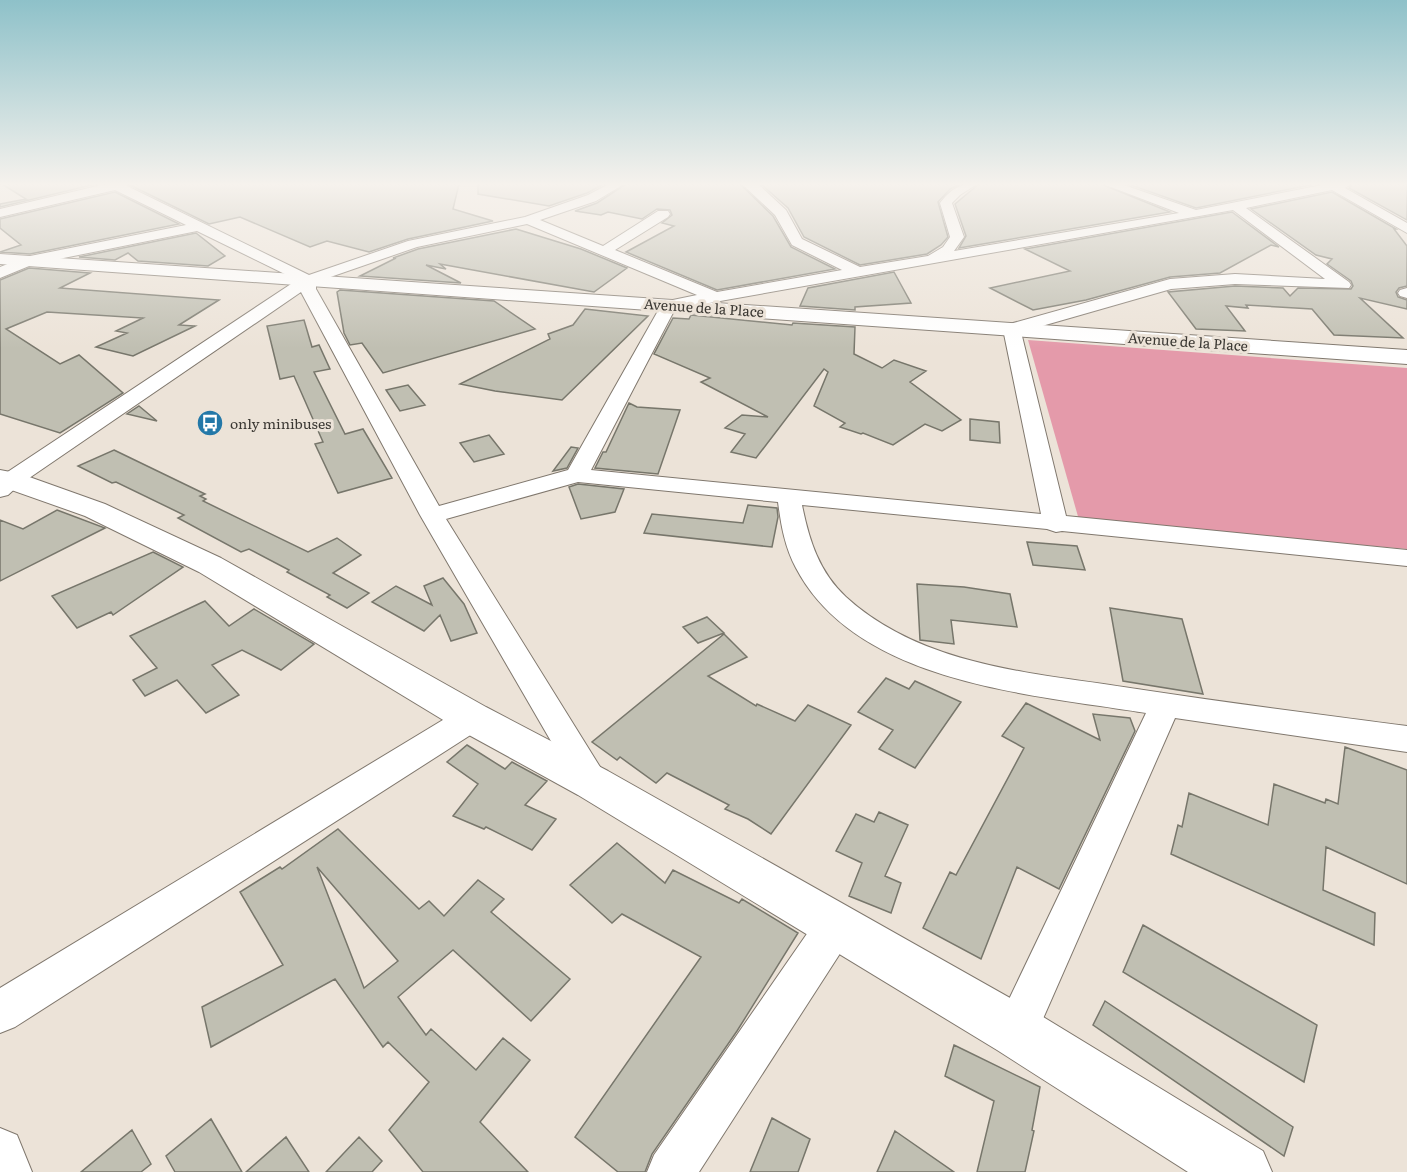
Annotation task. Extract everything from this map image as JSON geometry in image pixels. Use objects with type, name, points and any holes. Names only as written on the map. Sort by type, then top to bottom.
[{"type":"street","points":[[0,273],[30,260],[138,239]]},
{"type":"street","points":[[221,239],[308,280]]},
{"type":"street","points":[[4,483],[308,280],[404,246],[439,239]]},
{"type":"street","points":[[574,239],[713,296]]},
{"type":"street","points":[[604,251],[624,239]]},
{"type":"street","points":[[795,239],[797,242],[857,272]]},
{"type":"street","points":[[933,259],[948,250],[956,239]]},
{"type":"street","points":[[963,239],[994,248]]},
{"type":"street","points":[[577,475],[669,305],[1049,239]]},
{"type":"street","points":[[1056,525],[1012,329],[1170,284],[1193,280],[1243,279],[1343,285],[1280,239]]},
{"type":"street","name":"Avenue de la Place","points":[[0,259],[1407,357]]},
{"type":"street","points":[[308,280],[308,289],[432,515],[593,783]]},
{"type":"street","points":[[432,515],[577,475],[1056,525],[1407,558]]},
{"type":"street","points":[[4,483],[95,510],[210,565],[472,718],[593,783],[836,925],[1016,1031],[1242,1172]]},
{"type":"street","points":[[789,498],[796,536],[804,562],[824,591],[852,617],[889,639],[935,661],[977,673],[1165,706],[1407,739]]},
{"type":"street","points":[[1016,1031],[1165,706]]},
{"type":"street","points":[[0,1012],[472,718]]},
{"type":"street","points":[[671,1172],[836,925]]},
{"type":"street","points":[[0,1152],[8,1172]]},
{"type":"shaded area","points":[[1028,340],[1407,368],[1407,549],[1079,520]]},
{"type":"building","points":[[13,239],[106,239],[30,254],[0,252],[21,245]]},
{"type":"building","points":[[168,239],[203,239],[225,256],[208,266],[138,261],[128,253],[115,260],[79,257]]},
{"type":"building","points":[[291,239],[409,239],[369,252],[327,241],[310,247]]},
{"type":"building","points":[[469,239],[548,239],[581,249],[627,268],[594,292],[440,264],[446,269],[426,265],[461,283],[360,276],[396,258],[393,258],[418,249]]},
{"type":"building","points":[[651,239],[786,239],[791,247],[835,269],[717,290],[626,252]]},
{"type":"building","points":[[807,239],[947,239],[927,254],[860,265]]},
{"type":"building","points":[[964,239],[1014,239],[959,248]]},
{"type":"building","points":[[1083,239],[1268,239],[1279,247],[1271,245],[1220,273],[1170,277],[1086,300],[1033,310],[990,288],[1070,271],[1025,249]]},
{"type":"building","points":[[1293,239],[1401,239],[1407,246],[1407,286],[1399,288],[1396,292],[1398,297],[1407,300],[1407,309],[1360,298],[1403,338],[1334,335],[1312,309],[1246,305],[1248,308],[1226,306],[1245,331],[1196,329],[1168,292],[1235,286],[1283,288],[1290,296],[1298,288],[1351,289],[1353,286],[1351,281],[1327,264],[1332,259],[1316,255]]},
{"type":"building","points":[[29,268],[90,273],[60,288],[219,300],[179,325],[195,326],[133,356],[96,347],[127,333],[116,331],[143,318],[47,312],[6,329],[60,364],[79,355],[123,393],[60,433],[0,414],[0,280]]},
{"type":"building","points":[[894,272],[911,303],[855,307],[855,310],[800,306],[808,288]]},
{"type":"building","points":[[340,290],[494,301],[535,329],[383,373],[362,343],[350,345],[344,333],[337,292]]},
{"type":"building","points":[[585,309],[648,316],[562,400],[460,384],[550,339],[548,334],[573,325]]},
{"type":"building","points":[[691,315],[792,325],[793,323],[855,327],[854,354],[882,368],[894,360],[926,371],[910,382],[961,420],[942,431],[925,424],[893,445],[840,427],[845,423],[814,406],[828,372],[824,369],[756,458],[731,452],[745,434],[725,428],[742,415],[768,417],[701,382],[710,378],[654,354],[673,318],[689,319]]},
{"type":"building","points":[[304,320],[312,347],[319,345],[330,369],[314,372],[345,434],[363,429],[392,478],[338,493],[315,444],[323,442],[294,376],[280,379],[267,326]]},
{"type":"building","points":[[408,385],[425,405],[400,411],[386,390]]},
{"type":"building","points":[[629,403],[637,407],[680,410],[658,474],[595,468],[603,452],[606,452]]},
{"type":"building","points":[[139,406],[157,421],[127,414]]},
{"type":"building","points":[[970,419],[999,422],[1000,443],[970,440]]},
{"type":"building","points":[[489,435],[504,454],[474,462],[460,443]]},
{"type":"building","points":[[571,447],[578,448],[567,468],[553,471]]},
{"type":"building","points":[[114,450],[205,494],[200,496],[206,499],[203,501],[308,552],[337,538],[361,555],[333,573],[369,593],[347,608],[327,597],[330,595],[287,572],[289,570],[249,549],[241,552],[178,518],[184,515],[78,466]]},
{"type":"building","points":[[578,484],[624,489],[615,512],[581,519],[569,487]]},
{"type":"building","points":[[748,505],[777,508],[778,517],[772,547],[644,533],[652,514],[743,523]]},
{"type":"building","points":[[57,510],[105,528],[0,581],[0,520],[23,529]]},
{"type":"building","points":[[1027,542],[1077,546],[1085,570],[1033,565]]},
{"type":"building","points":[[153,552],[183,567],[113,615],[111,612],[77,628],[52,596]]},
{"type":"building","points":[[443,578],[464,604],[477,633],[451,641],[440,615],[424,631],[372,602],[396,586],[432,605],[424,586]]},
{"type":"building","points":[[917,584],[964,587],[1010,594],[1017,627],[951,620],[954,644],[920,640]]},
{"type":"building","points":[[205,601],[229,626],[254,609],[314,644],[281,670],[242,650],[212,665],[239,695],[206,713],[177,680],[145,696],[133,680],[157,668],[130,636]]},
{"type":"building","points":[[1110,608],[1182,619],[1203,694],[1123,681]]},
{"type":"building","points":[[707,617],[724,633],[698,643],[683,627]]},
{"type":"building","points":[[724,634],[747,657],[708,676],[756,706],[757,704],[795,721],[808,705],[851,725],[771,834],[748,819],[725,809],[729,805],[667,773],[656,783],[620,757],[617,760],[592,742]]},
{"type":"building","points":[[886,678],[909,689],[915,681],[961,702],[915,768],[879,749],[893,730],[858,712]]},
{"type":"building","points":[[1026,703],[1100,740],[1093,714],[1130,718],[1135,731],[1059,889],[1017,867],[981,959],[923,928],[950,872],[956,875],[1024,748],[1002,736]]},
{"type":"building","points":[[467,745],[505,769],[512,762],[547,781],[525,805],[556,819],[532,850],[486,827],[484,829],[453,816],[478,784],[447,762]]},
{"type":"building","points":[[1345,747],[1407,770],[1407,884],[1326,847],[1323,890],[1375,913],[1374,945],[1171,854],[1178,825],[1182,827],[1189,793],[1268,825],[1274,784],[1325,803],[1326,799],[1338,804]]},
{"type":"building","points":[[879,812],[908,825],[885,876],[901,883],[891,913],[849,896],[862,863],[836,851],[856,814],[874,822]]},
{"type":"building","points":[[338,829],[419,909],[429,901],[444,916],[478,880],[504,899],[491,912],[570,979],[531,1021],[453,950],[398,997],[426,1035],[431,1029],[476,1070],[503,1038],[530,1060],[480,1122],[528,1172],[423,1172],[389,1130],[429,1082],[388,1042],[383,1047],[335,979],[211,1047],[202,1007],[283,965],[240,892],[280,867],[282,869]],"holes":[[[317,867],[398,961],[364,988]]]},
{"type":"building","points":[[617,843],[665,883],[673,870],[739,903],[742,899],[798,933],[737,1031],[652,1154],[645,1172],[618,1172],[575,1137],[701,957],[622,914],[612,923],[570,885]]},
{"type":"building","points":[[1143,925],[1317,1025],[1304,1082],[1123,972]]},
{"type":"building","points":[[1105,1001],[1293,1127],[1284,1156],[1093,1025]]},
{"type":"building","points":[[954,1045],[1040,1087],[1025,1172],[977,1172],[994,1101],[945,1076]]},
{"type":"building","points":[[772,1118],[810,1139],[798,1172],[750,1172]]},
{"type":"building","points":[[211,1119],[242,1172],[175,1172],[166,1156]]},
{"type":"building","points":[[132,1130],[151,1164],[141,1172],[81,1172]]},
{"type":"building","points":[[895,1131],[954,1172],[877,1172]]},
{"type":"building","points":[[286,1137],[309,1172],[246,1172]]},
{"type":"building","points":[[359,1137],[382,1161],[372,1172],[326,1172]]},
{"type":"place","name":"only minibuses","points":[[210,423]]}]
